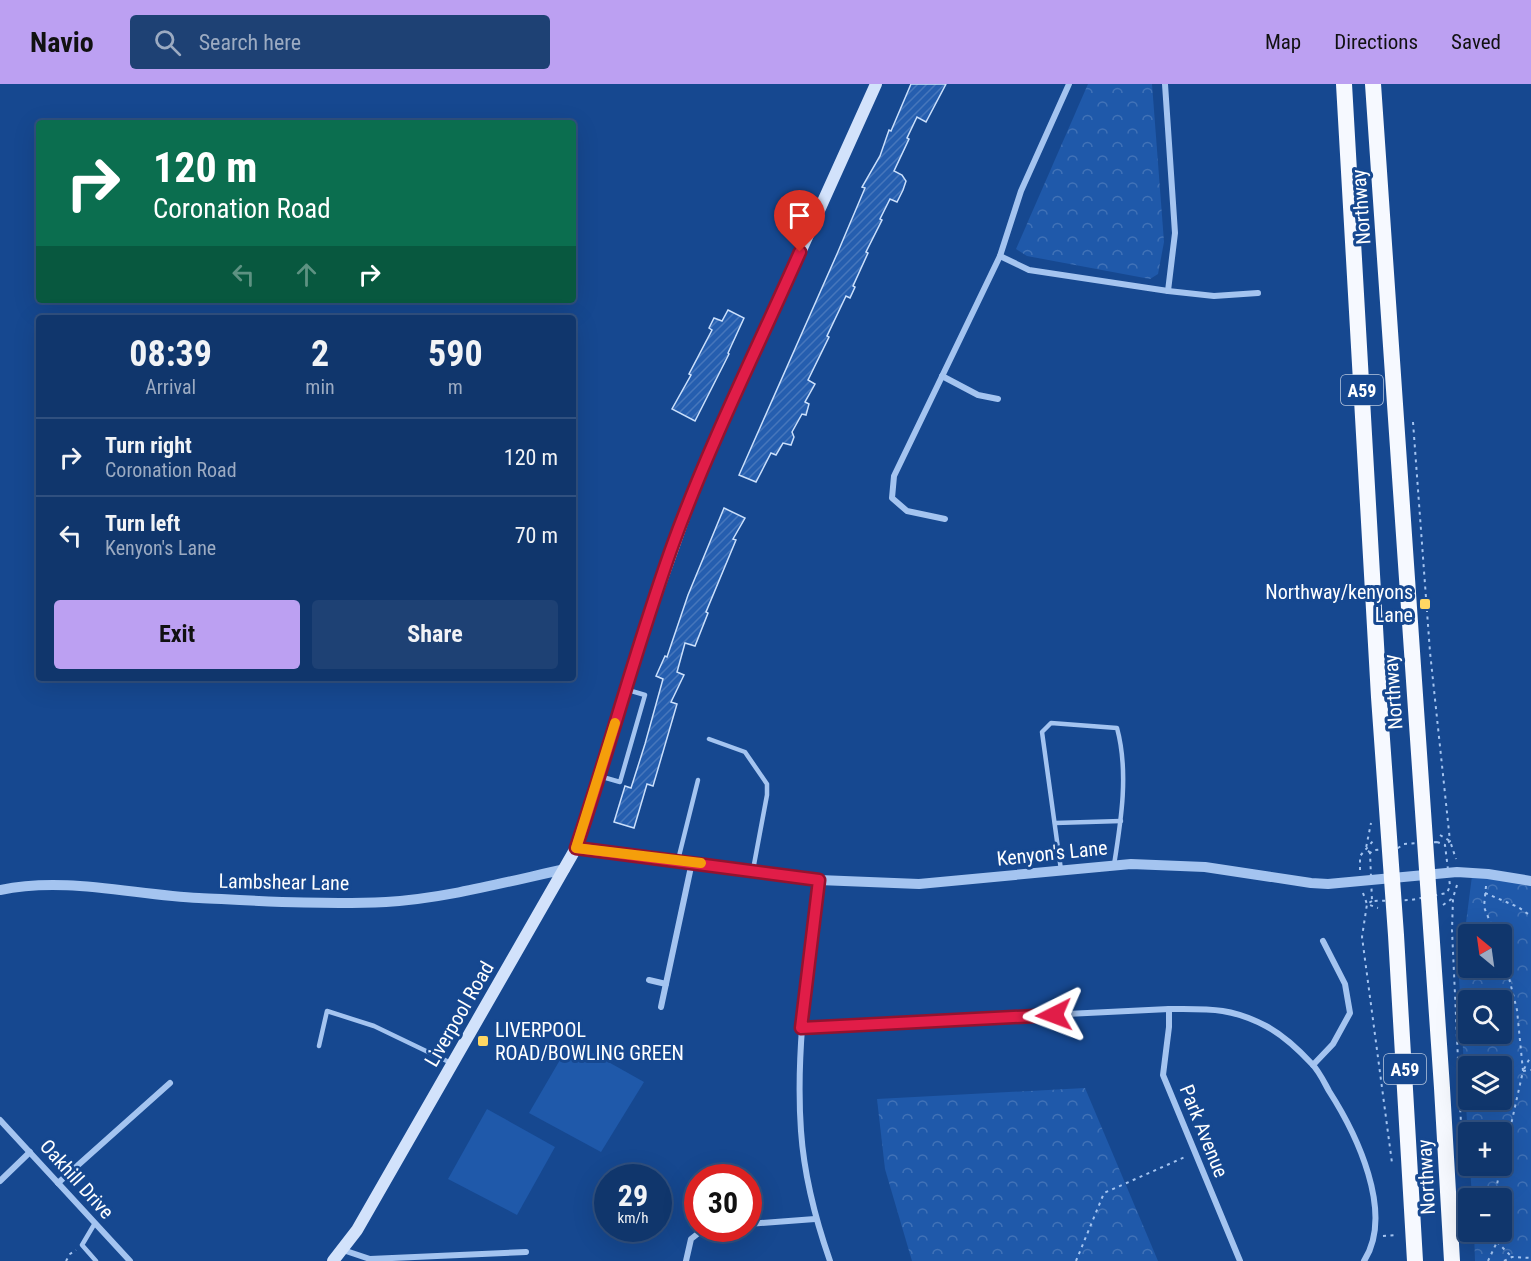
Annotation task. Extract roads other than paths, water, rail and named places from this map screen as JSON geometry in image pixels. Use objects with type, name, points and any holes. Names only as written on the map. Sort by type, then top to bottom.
[{"type":"highway","name":"Northway","points":[[1344,84],[1378,685],[1415,1261]]},
{"type":"highway","name":"Northway","points":[[1373,84],[1452,1261]]},
{"type":"main road","name":"Liverpool Road","points":[[333,1261],[357,1230],[576,848],[625,689],[672,547],[697,481],[876,84]]},
{"type":"street","points":[[945,519],[908,511],[892,498],[894,476],[999,256],[1021,191],[1069,84]]},
{"type":"street","points":[[1165,84],[1175,233],[1168,291]]},
{"type":"street","points":[[999,256],[1029,270],[1168,291],[1214,296],[1258,293]]},
{"type":"street","points":[[942,376],[978,395],[998,399]]},
{"type":"street","name":"Kenyon's Lane","points":[[576,848],[819,880],[919,884],[1131,864],[1205,867],[1311,883],[1345,883],[1427,874],[1472,872],[1531,881]]},
{"type":"street","points":[[661,1007],[692,862]]},
{"type":"street","name":"Lambshear Lane","points":[[0,890],[59,885],[197,898],[330,903],[387,902],[432,897],[565,869]]},
{"type":"street","points":[[819,880],[801,1028],[801,1132],[815,1219],[830,1261]]},
{"type":"street","points":[[1313,1065],[1333,1044],[1350,1012],[1345,984],[1323,941]]},
{"type":"street","points":[[649,980],[666,984]]},
{"type":"street","points":[[801,1028],[1169,1009],[1220,1009],[1242,1016],[1268,1027],[1313,1065],[1346,1117],[1365,1161],[1374,1203],[1374,1236],[1369,1254],[1364,1261]]},
{"type":"street","name":"Park Avenue","points":[[1169,1009],[1163,1075],[1240,1261]]},
{"type":"street","points":[[58,1183],[170,1083]]},
{"type":"street","name":"Oakhill Drive","points":[[0,1120],[129,1261]]},
{"type":"street","points":[[0,1181],[30,1152]]},
{"type":"street","points":[[762,1223],[815,1219]]},
{"type":"street","points":[[686,1261],[690,1242]]},
{"type":"street","points":[[343,1250],[370,1259],[479,1257],[526,1252]]},
{"type":"lane","points":[[599,776],[620,782],[645,695],[625,689]]},
{"type":"lane","points":[[1061,870],[1042,732],[1051,723],[1117,728],[1120,739],[1123,791],[1114,865]]},
{"type":"lane","points":[[709,739],[745,752],[767,784],[753,870]]},
{"type":"lane","points":[[678,860],[698,780]]},
{"type":"lane","points":[[1055,823],[1120,821]]},
{"type":"lane","points":[[319,1046],[327,1011],[374,1026],[452,1064]]},
{"type":"lane","points":[[95,1223],[82,1245],[96,1261]]},
{"type":"place","name":"Northway/kenyons Lane","points":[[1425,604]]},
{"type":"place","name":"LIVERPOOL ROAD/BOWLING GREEN","points":[[483,1041]]}]
